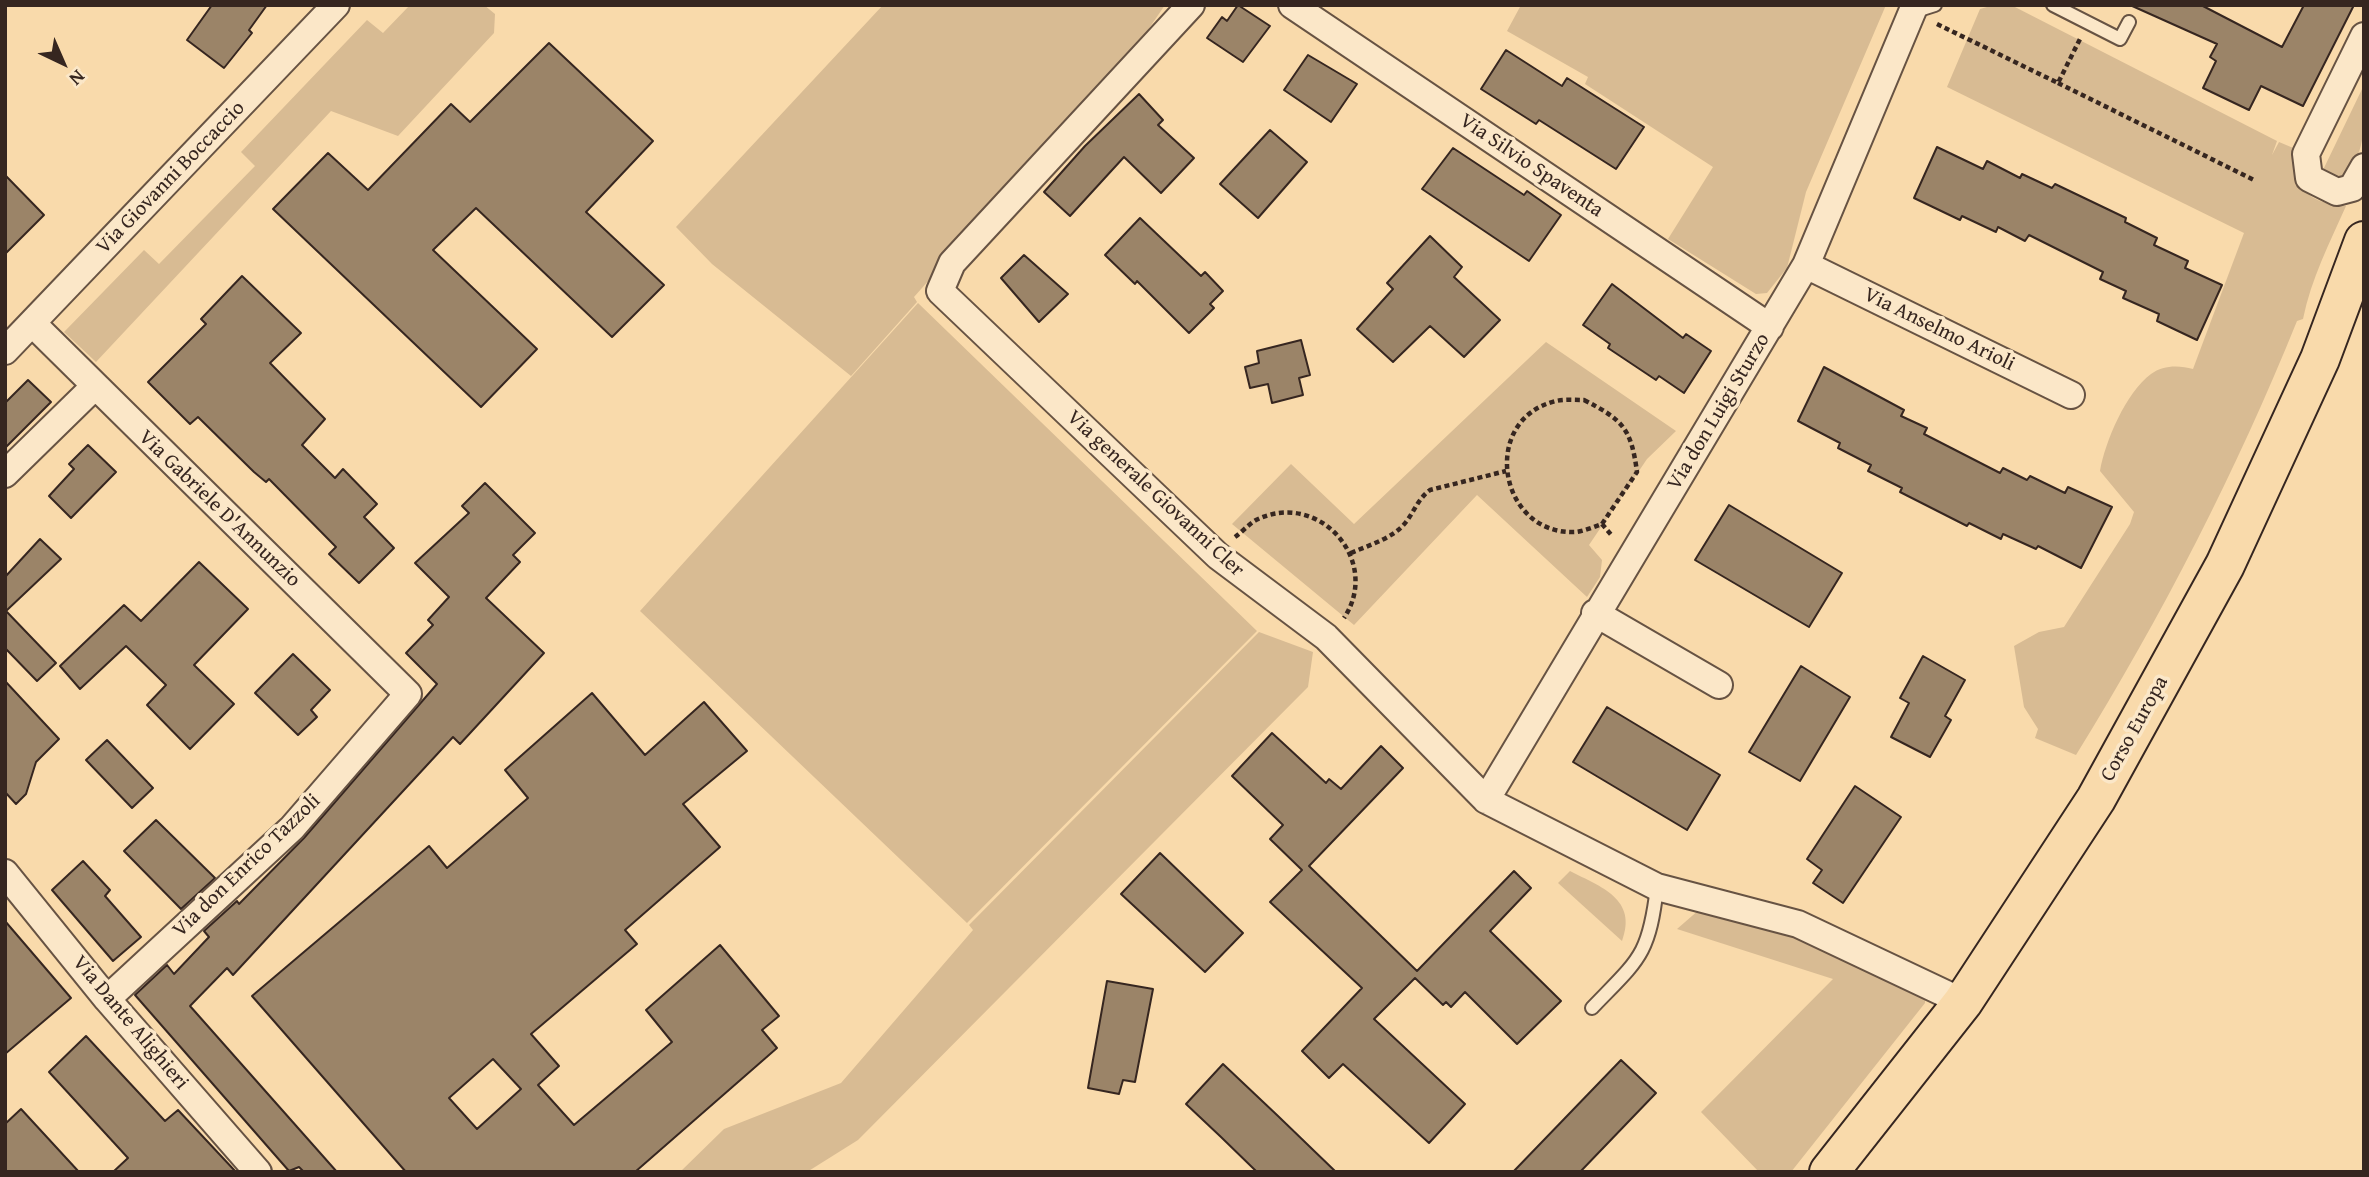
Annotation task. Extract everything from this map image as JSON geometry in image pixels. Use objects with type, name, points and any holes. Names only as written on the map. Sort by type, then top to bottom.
[{"type":"main road","name":"Corso Europa","points":[[1829,1172],[1963,1002],[2096,799],[2225,565],[2320,359],[2364,241]]},
{"type":"street","name":"Via Giovanni Boccaccio","points":[[5,351],[336,5]]},
{"type":"street","name":"Via generale Giovanni Cler","points":[[1191,5],[952,263],[940,292],[1217,556],[1326,637],[1486,800],[1657,887],[1798,924],[1963,1002]]},
{"type":"street","name":"Via Silvio Spaventa","points":[[1292,5],[1770,327]]},
{"type":"street","name":"Via don Luigi Sturzo","points":[[1486,800],[1595,613],[1806,265],[1921,7]]},
{"type":"street","points":[[2364,36],[2306,154],[2309,178],[2337,192],[2352,188],[2364,167]]},
{"type":"street","name":"Via Anselmo Arioli","points":[[1806,265],[2071,395]]},
{"type":"street","name":"Via Gabriele D'Annunzio","points":[[32,323],[408,694]]},
{"type":"street","points":[[5,474],[94,387]]},
{"type":"street","points":[[1595,613],[1719,685]]},
{"type":"street","name":"Via don Enrico Tazzoli","points":[[107,999],[292,828],[408,694]]},
{"type":"street","name":"Via Dante Alighieri","points":[[5,874],[107,999],[258,1172]]},
{"type":"lane","points":[[2053,5],[2120,39],[2129,22]]},
{"type":"lane","points":[[1592,1008],[1641,957],[1653,923],[1657,887]]},
{"type":"path","points":[[1921,7],[2058,83],[2254,180]]},
{"type":"path","points":[[2058,83],[2088,23]]},
{"type":"path","points":[[1584,400],[1617,417],[1633,441],[1637,472],[1602,524],[1576,532],[1551,529],[1531,518],[1508,485],[1506,471],[1505,458],[1513,433],[1531,412],[1556,401],[1584,400]]},
{"type":"path","points":[[1351,553],[1392,534],[1405,524],[1419,498],[1430,490],[1506,471]]},
{"type":"path","points":[[1217,556],[1255,520],[1281,512],[1312,516],[1335,530],[1351,553],[1356,574],[1356,590],[1346,616],[1326,637]]},
{"type":"shaded area","points":[[410,5],[484,5],[495,14],[494,33],[398,136],[331,111],[96,362],[64,332],[144,250],[159,264],[255,166],[241,152],[367,20],[383,33]]},
{"type":"shaded area","points":[[883,5],[1165,5],[1139,43],[914,297],[917,302],[851,376],[712,264],[676,227]]},
{"type":"shaded area","points":[[1521,5],[1886,5],[1806,192],[1787,268],[1767,293],[1756,294],[1668,239],[1713,167],[1585,84],[1588,77],[1507,31]]},
{"type":"shaded area","points":[[1994,5],[2011,5],[2277,141],[2272,155],[2279,142],[2298,150],[2301,175],[2307,192],[2320,201],[2346,206],[2316,275],[2303,319],[2297,321],[2223,488],[2168,596],[2076,755],[2035,738],[2038,729],[2024,707],[2014,646],[2039,632],[2064,627],[2130,524],[2134,512],[2100,471],[2112,432],[2133,393],[2151,374],[2171,367],[2193,369],[2244,233],[1947,87],[1980,9]]},
{"type":"shaded area","points":[[2364,85],[2361,147],[2343,179],[2335,179],[2323,170]]},
{"type":"shaded area","points":[[918,303],[1257,631],[967,923],[640,611]]},
{"type":"shaded area","points":[[1546,342],[1676,431],[1647,459],[1589,545],[1602,560],[1600,577],[1587,597],[1477,495],[1354,625],[1232,524],[1291,464],[1354,524]]},
{"type":"shaded area","points":[[1259,632],[1313,652],[1308,687],[858,1140],[807,1172],[680,1172],[724,1129],[841,1083],[973,930],[969,925]]},
{"type":"shaded area","points":[[1570,871],[1604,889],[1621,905],[1626,927],[1622,941],[1558,883]]},
{"type":"shaded area","points":[[1700,909],[1782,929],[1925,995],[1925,1003],[1791,1172],[1759,1172],[1701,1112],[1833,979],[1677,929]]},
{"type":"building","points":[[212,5],[267,5],[249,30],[252,33],[224,68],[187,40]]},
{"type":"building","points":[[1238,5],[1270,26],[1243,62],[1207,38],[1222,17],[1227,21]]},
{"type":"building","points":[[2130,5],[2201,5],[2282,47],[2304,5],[2354,5],[2303,106],[2261,86],[2249,110],[2203,88],[2216,61],[2210,57],[2217,44]]},
{"type":"building","points":[[549,43],[653,141],[586,212],[664,285],[612,337],[476,208],[433,250],[537,349],[481,407],[273,209],[328,153],[368,190],[451,104],[470,122]]},
{"type":"building","points":[[1506,50],[1562,86],[1567,78],[1644,127],[1616,169],[1539,120],[1536,124],[1481,89]]},
{"type":"building","points":[[1308,55],[1357,84],[1331,122],[1284,90]]},
{"type":"building","points":[[1139,94],[1163,120],[1158,125],[1194,158],[1161,193],[1124,157],[1070,216],[1044,192],[1085,146]]},
{"type":"building","points":[[1270,130],[1307,162],[1258,218],[1220,184]]},
{"type":"building","points":[[1937,147],[1983,169],[1987,161],[2020,178],[2022,174],[2052,188],[2055,184],[2126,218],[2125,222],[2157,238],[2154,245],[2188,261],[2185,268],[2222,285],[2197,340],[2157,321],[2159,314],[2123,298],[2126,291],[2100,279],[2103,272],[2029,235],[2025,241],[1998,227],[1996,232],[1962,216],[1960,220],[1914,198]]},
{"type":"building","points":[[1453,148],[1524,195],[1527,191],[1561,215],[1529,261],[1422,189]]},
{"type":"building","points":[[5,175],[44,215],[5,254]]},
{"type":"building","points":[[1140,218],[1201,276],[1205,272],[1223,291],[1210,304],[1214,308],[1189,333],[1137,281],[1135,284],[1105,255]]},
{"type":"building","points":[[1430,236],[1462,267],[1454,277],[1500,320],[1464,357],[1430,326],[1393,362],[1357,329],[1393,289],[1387,283]]},
{"type":"building","points":[[1024,255],[1068,294],[1039,322],[1001,278]]},
{"type":"building","points":[[242,276],[301,333],[270,363],[325,419],[302,445],[335,478],[343,469],[377,504],[364,517],[394,548],[359,583],[329,554],[336,547],[269,479],[266,482],[254,472],[198,417],[190,424],[148,382],[206,324],[201,319]]},
{"type":"building","points":[[1612,284],[1683,338],[1686,334],[1711,351],[1684,393],[1659,376],[1656,380],[1608,348],[1610,344],[1583,325]]},
{"type":"building","points":[[1301,340],[1310,375],[1299,378],[1303,395],[1272,403],[1268,384],[1250,388],[1245,367],[1259,363],[1257,351]]},
{"type":"building","points":[[1824,367],[1904,410],[1901,416],[1927,428],[1924,434],[2000,473],[2003,468],[2027,480],[2030,476],[2065,493],[2068,487],[2112,507],[2081,568],[2038,546],[2036,549],[2003,534],[2001,539],[1969,523],[1967,526],[1900,492],[1902,488],[1868,471],[1871,465],[1838,448],[1840,443],[1798,421]]},
{"type":"building","points":[[28,380],[51,402],[5,448],[5,403]]},
{"type":"building","points":[[88,445],[116,472],[71,518],[49,496],[74,469],[69,464]]},
{"type":"building","points":[[485,483],[535,533],[513,555],[520,562],[486,598],[544,653],[460,744],[453,737],[233,975],[227,968],[190,1006],[337,1172],[304,1172],[299,1167],[289,1171],[135,995],[167,965],[174,974],[209,937],[204,931],[237,901],[239,904],[304,838],[437,684],[406,653],[433,625],[428,620],[449,597],[415,563],[469,513],[462,506]]},
{"type":"building","points":[[1729,505],[1842,573],[1809,627],[1695,560]]},
{"type":"building","points":[[40,539],[61,559],[6,611],[56,663],[37,681],[5,648],[5,577]]},
{"type":"building","points":[[199,562],[248,609],[194,665],[234,704],[190,749],[147,705],[166,685],[126,646],[80,689],[60,666],[124,605],[141,621]]},
{"type":"building","points":[[293,654],[330,690],[311,710],[317,717],[298,735],[255,693]]},
{"type":"building","points":[[1923,656],[1965,680],[1945,716],[1951,720],[1930,757],[1891,737],[1909,703],[1900,698]]},
{"type":"building","points":[[1801,666],[1850,697],[1800,781],[1749,752]]},
{"type":"building","points":[[5,681],[59,739],[36,762],[26,794],[16,804],[5,792]]},
{"type":"building","points":[[592,693],[645,755],[704,702],[747,751],[683,804],[720,847],[625,930],[637,944],[531,1034],[559,1066],[538,1085],[574,1125],[672,1042],[646,1010],[720,945],[779,1016],[762,1030],[777,1048],[635,1172],[406,1172],[252,996],[429,846],[447,868],[528,798],[505,770]],"holes":[[[493,1059],[521,1089],[477,1129],[449,1098]]]},
{"type":"building","points":[[1607,707],[1720,775],[1687,830],[1573,762]]},
{"type":"building","points":[[1272,733],[1326,783],[1329,779],[1341,789],[1381,746],[1403,768],[1309,866],[1417,971],[1514,871],[1531,888],[1490,931],[1561,1001],[1517,1044],[1465,992],[1451,1007],[1446,1002],[1443,1005],[1415,978],[1374,1019],[1465,1104],[1429,1143],[1343,1064],[1329,1078],[1302,1051],[1362,988],[1270,902],[1302,870],[1270,839],[1283,825],[1232,776]]},
{"type":"building","points":[[107,740],[153,788],[132,808],[86,760]]},
{"type":"building","points":[[1855,786],[1901,817],[1843,903],[1813,883],[1822,870],[1807,859]]},
{"type":"building","points":[[156,820],[215,878],[181,909],[124,851]]},
{"type":"building","points":[[1160,853],[1243,933],[1205,972],[1121,894]]},
{"type":"building","points":[[83,861],[110,890],[105,896],[141,937],[113,961],[52,890]]},
{"type":"building","points":[[5,921],[71,998],[5,1054]]},
{"type":"building","points":[[1107,981],[1153,989],[1135,1082],[1123,1080],[1119,1094],[1088,1088]]},
{"type":"building","points":[[86,1036],[165,1121],[178,1110],[236,1172],[113,1172],[128,1158],[49,1072]]},
{"type":"building","points":[[1621,1060],[1656,1093],[1580,1172],[1513,1172]]},
{"type":"building","points":[[1223,1064],[1336,1172],[1257,1172],[1186,1104]]},
{"type":"building","points":[[21,1109],[79,1172],[5,1172],[5,1124]]}]
